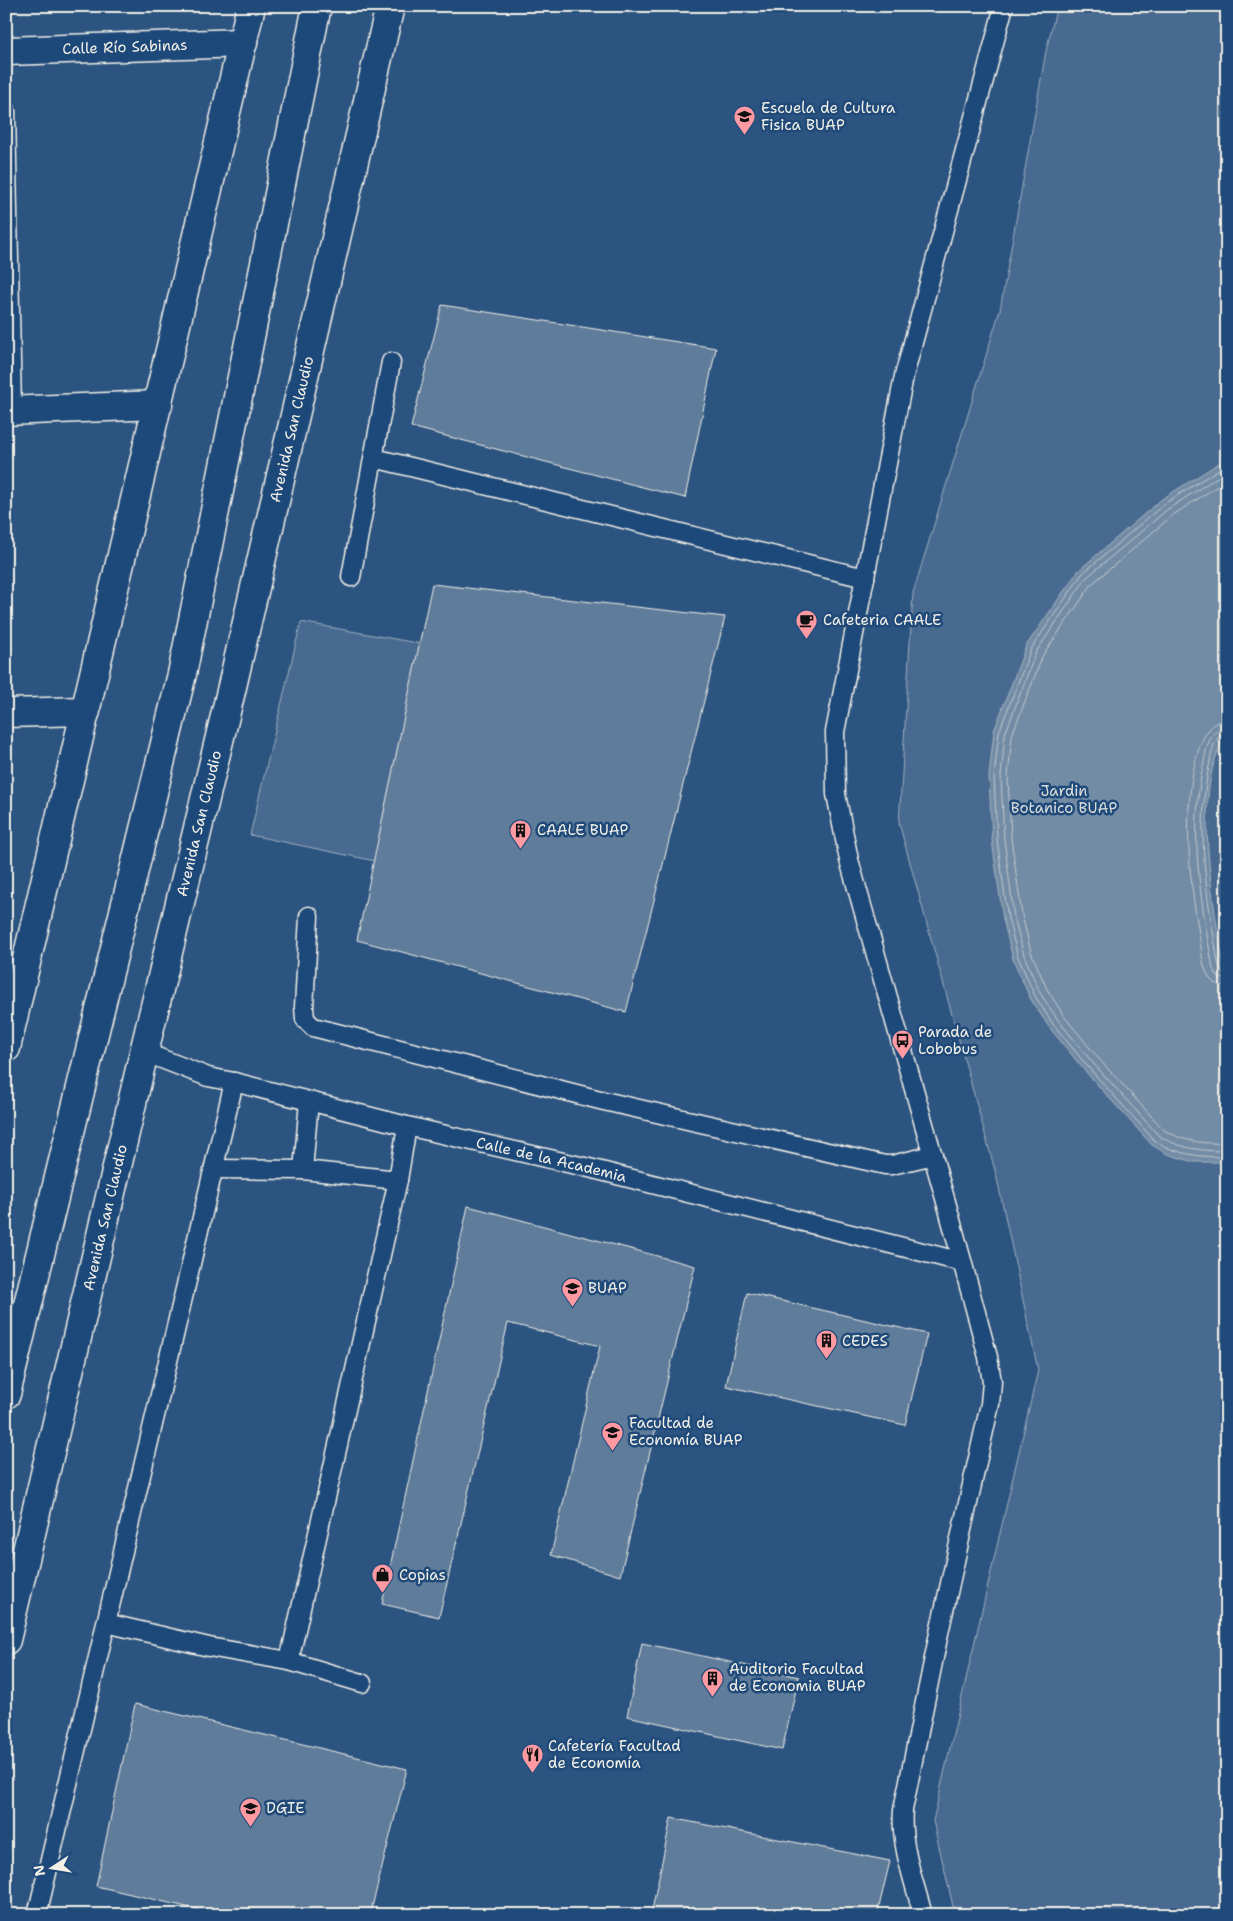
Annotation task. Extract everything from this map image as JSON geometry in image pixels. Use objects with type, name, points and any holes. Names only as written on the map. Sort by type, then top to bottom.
[{"type":"street","points":[[6,1048],[14,983],[86,711],[251,6]]},
{"type":"street","name":"Avenida San Claudio","points":[[6,1640],[231,691],[390,6]]},
{"type":"street","points":[[6,1394],[182,674],[310,12]]},
{"type":"street","name":"Calle Río Sabinas","points":[[6,51],[242,43]]},
{"type":"street","points":[[9,411],[158,405]]},
{"type":"street","points":[[6,713],[86,711]]},
{"type":"lane","points":[[923,1915],[905,1842],[902,1825],[903,1810],[939,1633],[990,1404],[992,1382],[988,1357],[933,1156],[848,860],[836,794],[835,732],[904,376],[1004,6]]},
{"type":"lane","points":[[6,111],[9,411]]},
{"type":"lane","points":[[351,576],[391,362]]},
{"type":"lane","points":[[374,458],[865,578]]},
{"type":"lane","points":[[310,916],[304,1007],[305,1019],[313,1028],[604,1101],[885,1165],[933,1156]]},
{"type":"lane","name":"Calle de la Academia","points":[[144,1052],[208,1077],[588,1168],[962,1262]]},
{"type":"lane","points":[[36,1915],[234,1082]]},
{"type":"lane","points":[[303,1170],[309,1101]]},
{"type":"lane","points":[[289,1661],[398,1180],[407,1126]]},
{"type":"lane","points":[[214,1169],[303,1170],[398,1180]]},
{"type":"lane","points":[[106,1623],[209,1647],[289,1661],[362,1683]]},
{"type":"green space","name":"Jardin Botanico BUAP","points":[[1057,6],[1227,6],[1227,1915],[955,1915],[933,1821],[1038,1370],[996,1174],[899,823],[913,593],[1000,310],[1046,51]]},
{"type":"green space","points":[[301,622],[461,651],[409,868],[250,835]]},
{"type":"water","points":[[1227,458],[1227,736],[1216,757],[1210,784],[1207,815],[1208,848],[1215,913],[1224,967],[1227,974],[1227,1162],[1194,1162],[1167,1154],[1152,1145],[1084,1070],[1049,1027],[1030,998],[1013,959],[1003,919],[992,840],[989,776],[994,731],[1026,646],[1078,571],[1162,499]]},
{"type":"building","points":[[442,305],[716,348],[685,498],[411,427]]},
{"type":"building","name":"CAALE BUAP","points":[[432,584],[725,617],[626,1012],[357,940]]},
{"type":"building","name":"Facultad de Economía BUAP","points":[[468,1206],[695,1266],[620,1576],[551,1555],[600,1346],[508,1323],[439,1617],[382,1604]]},
{"type":"building","name":"CEDES","points":[[747,1293],[927,1334],[905,1425],[726,1386]]},
{"type":"building","name":"Auditorio Facultad de Economia BUAP","points":[[642,1643],[799,1677],[782,1750],[627,1716]]},
{"type":"building","name":"DGIE","points":[[135,1704],[407,1769],[370,1915],[221,1915],[96,1886]]},
{"type":"building","points":[[671,1818],[890,1861],[877,1915],[651,1915]]},
{"type":"place","name":"Escuela de Cultura Fisica BUAP","points":[[745,136]]},
{"type":"place","name":"Cafeteria CAALE","points":[[807,639]]},
{"type":"place","name":"CAALE BUAP","points":[[521,849]]},
{"type":"place","name":"Parada de Lobobus","points":[[902,1060]]},
{"type":"place","name":"BUAP","points":[[572,1307]]},
{"type":"place","name":"CEDES","points":[[826,1360]]},
{"type":"place","name":"Facultad de Economía BUAP","points":[[613,1451]]},
{"type":"place","name":"Copias","points":[[383,1594]]},
{"type":"place","name":"Auditorio Facultad de Economia BUAP","points":[[713,1697]]},
{"type":"place","name":"Cafetería Facultad de Economía","points":[[532,1774]]},
{"type":"place","name":"DGIE","points":[[250,1827]]}]
